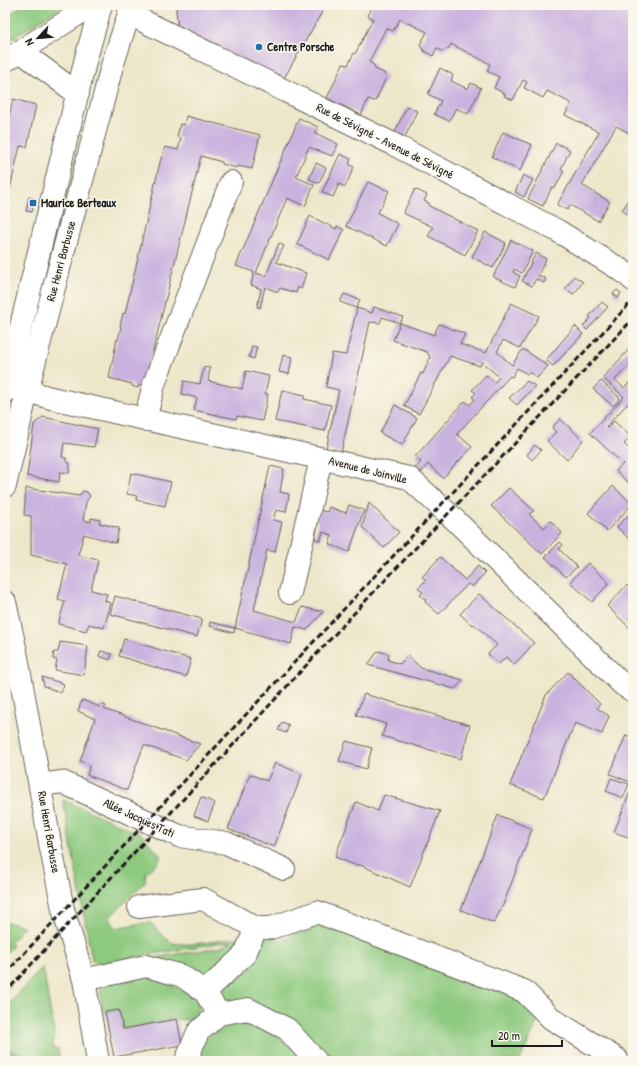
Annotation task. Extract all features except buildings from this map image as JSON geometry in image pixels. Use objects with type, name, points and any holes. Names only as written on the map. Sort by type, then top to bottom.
[{"type":"street","points":[[78,94],[12,56],[92,5]]},
{"type":"street","name":"Rue Henri Barbusse","points":[[5,392],[86,58],[101,5]]},
{"type":"street","name":"Rue Henri Barbusse","points":[[5,486],[27,391],[126,8]]},
{"type":"street","name":"Rue de Sévigné - Avenue de Sévigné","points":[[126,8],[558,230],[624,272],[633,280]]},
{"type":"street","points":[[144,420],[154,384],[231,182]]},
{"type":"street","name":"Avenue de Joinville","points":[[27,391],[144,420],[409,478],[453,518],[623,685],[633,691]]},
{"type":"street","points":[[290,593],[322,459]]},
{"type":"street","name":"Rue Henri Barbusse","points":[[5,602],[63,909],[84,980],[98,1061]]},
{"type":"street","name":"Allée Jacques Tati","points":[[40,785],[62,782],[178,836],[226,843],[284,869]]},
{"type":"street","points":[[140,907],[203,899],[256,928],[271,928],[317,912],[524,991],[552,1019],[617,1060],[616,1061]]},
{"type":"street","points":[[204,992],[245,954],[256,928]]},
{"type":"street","points":[[84,980],[146,966],[182,976],[204,992],[219,1014]]},
{"type":"street","points":[[186,1061],[198,1032],[219,1014],[248,1009],[287,1029],[316,1061]]},
{"type":"green space","points":[[22,5],[64,5],[5,43],[5,19]]},
{"type":"green space","points":[[63,800],[141,834],[161,856],[158,863],[146,872],[145,882],[110,917],[115,928],[149,922],[170,941],[174,943],[192,944],[256,936],[282,940],[289,938],[309,920],[509,989],[539,1018],[520,1061],[327,1061],[319,1048],[308,1037],[297,1027],[284,1019],[256,1008],[226,1001],[135,961],[221,947],[232,941],[105,962],[105,968],[92,960]]},
{"type":"green space","points":[[5,922],[24,926],[10,943],[13,946],[5,954]]},
{"type":"green space","points":[[43,967],[54,1033],[53,1049],[58,1049],[60,1061],[43,1061],[13,1052],[5,1047],[5,1008]]},
{"type":"green space","points":[[144,976],[153,976],[196,998],[199,1009],[194,1021],[177,1019],[123,1029],[119,1010],[104,1012],[100,991],[107,983]]},
{"type":"green space","points":[[228,1020],[251,1025],[271,1033],[288,1045],[305,1061],[195,1061],[203,1042]]},
{"type":"green space","points":[[5,1047],[13,1052],[44,1060],[5,1061]]},
{"type":"railway","points":[[5,974],[633,300]]},
{"type":"railway","points":[[5,993],[370,596],[633,319]]},
{"type":"place","name":"Centre Porsche","points":[[259,47]]},
{"type":"place","name":"Maurice Berteaux","points":[[33,203]]}]
